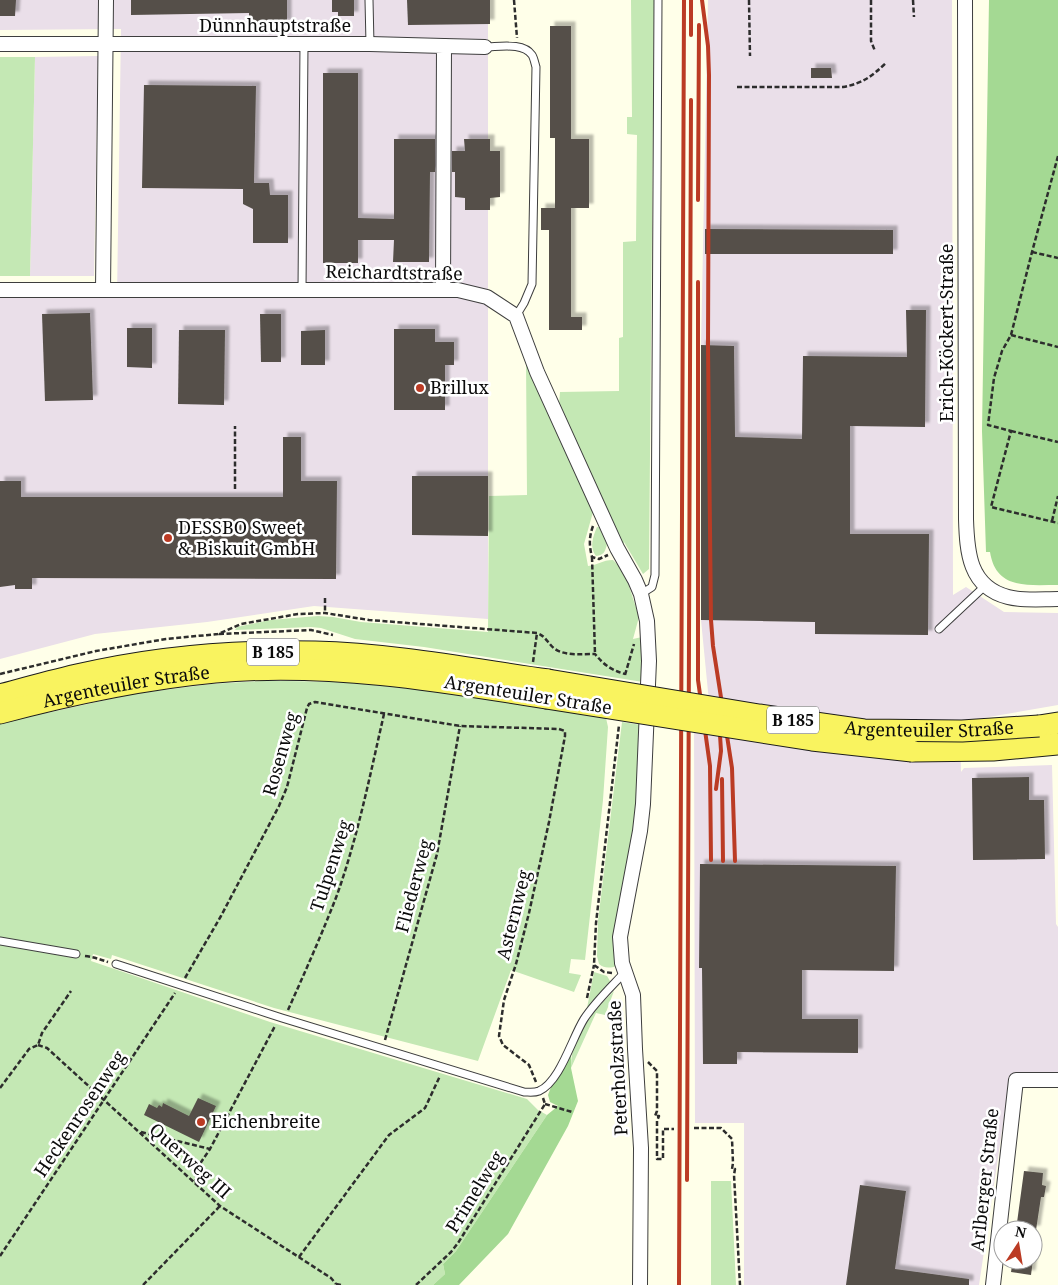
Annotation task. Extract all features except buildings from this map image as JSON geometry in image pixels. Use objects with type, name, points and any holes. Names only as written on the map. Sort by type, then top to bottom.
[{"type":"main road","name":"Argenteuiler Straße","points":[[0,695],[78,674],[130,665],[196,656],[257,652],[315,652],[364,654],[542,681],[812,740],[868,747],[955,752],[1049,735]]},
{"type":"main road","name":"Argenteuiler Straße","points":[[0,713],[108,687],[216,672],[281,670],[385,674],[456,683],[542,681]]},
{"type":"street","points":[[103,290],[106,0]]},
{"type":"street","name":"Erich-Köckert-Straße","points":[[964,0],[967,550],[970,564],[977,575],[996,592],[1008,597],[1058,599]]},
{"type":"street","name":"Dünnhauptstraße","points":[[0,44],[370,44],[485,47]]},
{"type":"street","points":[[443,290],[444,46]]},
{"type":"street","name":"Reichardtstraße","points":[[0,290],[458,290],[487,297],[516,316]]},
{"type":"street","points":[[516,316],[537,372],[602,516],[641,594],[647,621]]},
{"type":"street","name":"Peterholzstraße","points":[[640,1285],[641,1148],[633,995],[620,952],[620,937],[640,831],[648,703],[649,661],[647,621]]},
{"type":"street","name":"Arlberger Straße","points":[[993,1285],[1016,1080],[1058,1080]]},
{"type":"lane","points":[[369,0],[370,44]]},
{"type":"lane","points":[[641,594],[652,587],[655,575],[658,0]]},
{"type":"lane","points":[[302,290],[304,44]]},
{"type":"lane","points":[[485,47],[517,46],[532,55],[536,67],[532,284],[529,294],[516,316]]},
{"type":"lane","points":[[939,629],[986,585]]},
{"type":"lane","points":[[0,941],[76,954]]},
{"type":"lane","points":[[116,964],[282,1018],[524,1092],[540,1090],[552,1080],[571,1047],[583,1020],[595,1004],[625,972]]},
{"type":"path","points":[[514,0],[518,26],[517,46]]},
{"type":"path","points":[[749,0],[750,56]]},
{"type":"path","points":[[871,0],[871,41],[875,51]]},
{"type":"path","points":[[913,0],[914,17]]},
{"type":"path","points":[[737,87],[844,87],[858,84],[868,79],[887,62]]},
{"type":"path","points":[[1058,157],[1011,335],[1002,351],[994,378],[988,425],[1058,442]]},
{"type":"path","points":[[1032,252],[1058,258]]},
{"type":"path","points":[[1011,335],[1058,347]]},
{"type":"path","points":[[235,426],[235,489]]},
{"type":"path","points":[[1012,431],[991,507],[1058,523]]},
{"type":"path","points":[[1052,521],[1058,496]]},
{"type":"path","points":[[595,654],[592,557],[589,547],[593,524],[596,519],[602,516]]},
{"type":"path","points":[[592,557],[604,558],[617,548]]},
{"type":"path","points":[[325,598],[325,613]]},
{"type":"path","points":[[624,683],[636,638],[641,626],[647,621]]},
{"type":"path","points":[[537,634],[542,681]]},
{"type":"path","name":"Rosenweg","points":[[181,985],[221,916],[279,806],[287,787],[306,708],[310,704],[315,702],[460,726],[559,729],[564,731]]},
{"type":"path","name":"Tulpenweg","points":[[196,1184],[195,1171],[210,1150],[276,1024],[287,1013],[337,894],[356,828],[384,714]]},
{"type":"path","points":[[583,1020],[594,965],[596,923],[620,721]]},
{"type":"path","name":"Fliederweg","points":[[385,1050],[385,1036],[437,854],[460,726]]},
{"type":"path","name":"Asternweg","points":[[540,1090],[529,1065],[503,1045],[499,1036],[504,1000],[516,964],[529,913],[549,822],[565,736],[564,731]]},
{"type":"path","points":[[76,954],[94,956],[99,960],[116,964]]},
{"type":"path","points":[[594,965],[604,972],[625,972]]},
{"type":"path","name":"Heckenrosenweg","points":[[0,1256],[181,985]]},
{"type":"path","points":[[0,1088],[29,1049],[38,1045],[42,1033],[71,991]]},
{"type":"path","name":"Querweg III","points":[[38,1045],[47,1048],[220,1206],[331,1278],[335,1284]]},
{"type":"path","points":[[635,1049],[657,1071],[657,1111],[655,1116],[659,1116],[659,1119],[657,1121],[657,1159],[663,1159],[663,1129],[674,1129]]},
{"type":"path","points":[[299,1257],[389,1135],[425,1108],[443,1068]]},
{"type":"path","name":"Primelweg","points":[[416,1285],[458,1243],[546,1104],[572,1112]]},
{"type":"path","points":[[694,1128],[721,1128],[732,1139],[733,1163],[731,1166],[732,1170],[735,1169],[740,1285]]},
{"type":"path","points":[[139,1132],[210,1150]]},
{"type":"path","points":[[143,1285],[220,1206]]},
{"type":"path","points":[[335,1284],[341,1285]]},
{"type":"shaded area","points":[[0,0],[488,0],[488,619],[314,606],[207,622],[95,634],[0,659],[0,298],[117,297],[121,29],[0,30]]},
{"type":"shaded area","points":[[708,0],[952,0],[953,595],[966,587],[1004,612],[1058,613],[1058,705],[960,722],[961,772],[964,768],[1052,765],[1056,924],[1058,927],[1058,1075],[1010,1077],[979,1285],[744,1285],[744,1123],[695,1123],[694,713],[710,712],[701,620],[701,346]]},
{"type":"shaded area","points":[[98,56],[94,276],[30,276],[35,57]]},
{"type":"green space","points":[[631,0],[654,0],[649,569],[643,574],[624,542],[622,573],[627,580],[639,617],[633,639],[642,637],[643,682],[424,647],[355,639],[321,628],[235,630],[237,627],[270,620],[318,616],[361,622],[488,632],[489,496],[527,495],[526,359],[593,512],[584,544],[588,566],[613,560],[618,565],[618,534],[559,404],[560,392],[619,391],[619,338],[623,337],[623,242],[636,241],[637,135],[627,134],[627,117],[632,117]]},
{"type":"green space","points":[[989,0],[1058,0],[1058,585],[1025,585],[1006,579],[993,564],[990,552],[986,552],[982,431]]},
{"type":"green space","points":[[0,57],[35,57],[30,276],[0,276]]},
{"type":"green space","points":[[597,527],[599,527],[607,544],[604,553],[596,556],[592,546]]},
{"type":"green space","points":[[261,681],[338,682],[425,690],[606,718],[608,727],[603,800],[585,960],[571,959],[569,973],[581,975],[574,992],[511,970],[478,1061],[274,1008],[112,955],[111,959],[93,954],[91,961],[270,1022],[527,1099],[538,1110],[547,1115],[456,1251],[443,1264],[445,1274],[433,1285],[0,1285],[0,724],[46,711],[47,713],[133,694],[211,684]]},
{"type":"green space","points":[[622,722],[641,725],[637,807],[614,934],[613,946],[616,965],[607,968],[599,964],[597,956],[598,921]]},
{"type":"green space","points":[[594,972],[607,976],[610,981],[587,1008]]},
{"type":"green space","points":[[614,991],[605,1015],[596,1013],[571,1068],[574,1046],[584,1025]]},
{"type":"green space","points":[[571,1055],[571,1068],[578,1101],[568,1126],[508,1234],[459,1285],[433,1285],[445,1274],[443,1264],[456,1251],[547,1115],[558,1106],[550,1102],[548,1095]]},
{"type":"green space","points":[[711,1181],[731,1181],[736,1285],[711,1285]]},
{"type":"railway","points":[[679,1285],[684,0]]},
{"type":"railway","points":[[691,0],[691,35]]},
{"type":"railway","points":[[702,0],[708,46],[709,75],[708,346],[711,620],[713,646],[732,768],[735,861]]},
{"type":"railway","points":[[698,200],[699,25]]},
{"type":"railway","points":[[687,1180],[691,100]]},
{"type":"railway","points":[[698,282],[698,680],[710,766],[711,860]]},
{"type":"railway","points":[[716,789],[721,751],[719,719]]},
{"type":"railway","points":[[722,779],[723,861]]},
{"type":"place","name":"Brillux","points":[[420,388]]},
{"type":"place","name":"DESSBO Sweet & Biskuit GmbH","points":[[168,538]]},
{"type":"place","name":"Eichenbreite","points":[[201,1122]]}]
